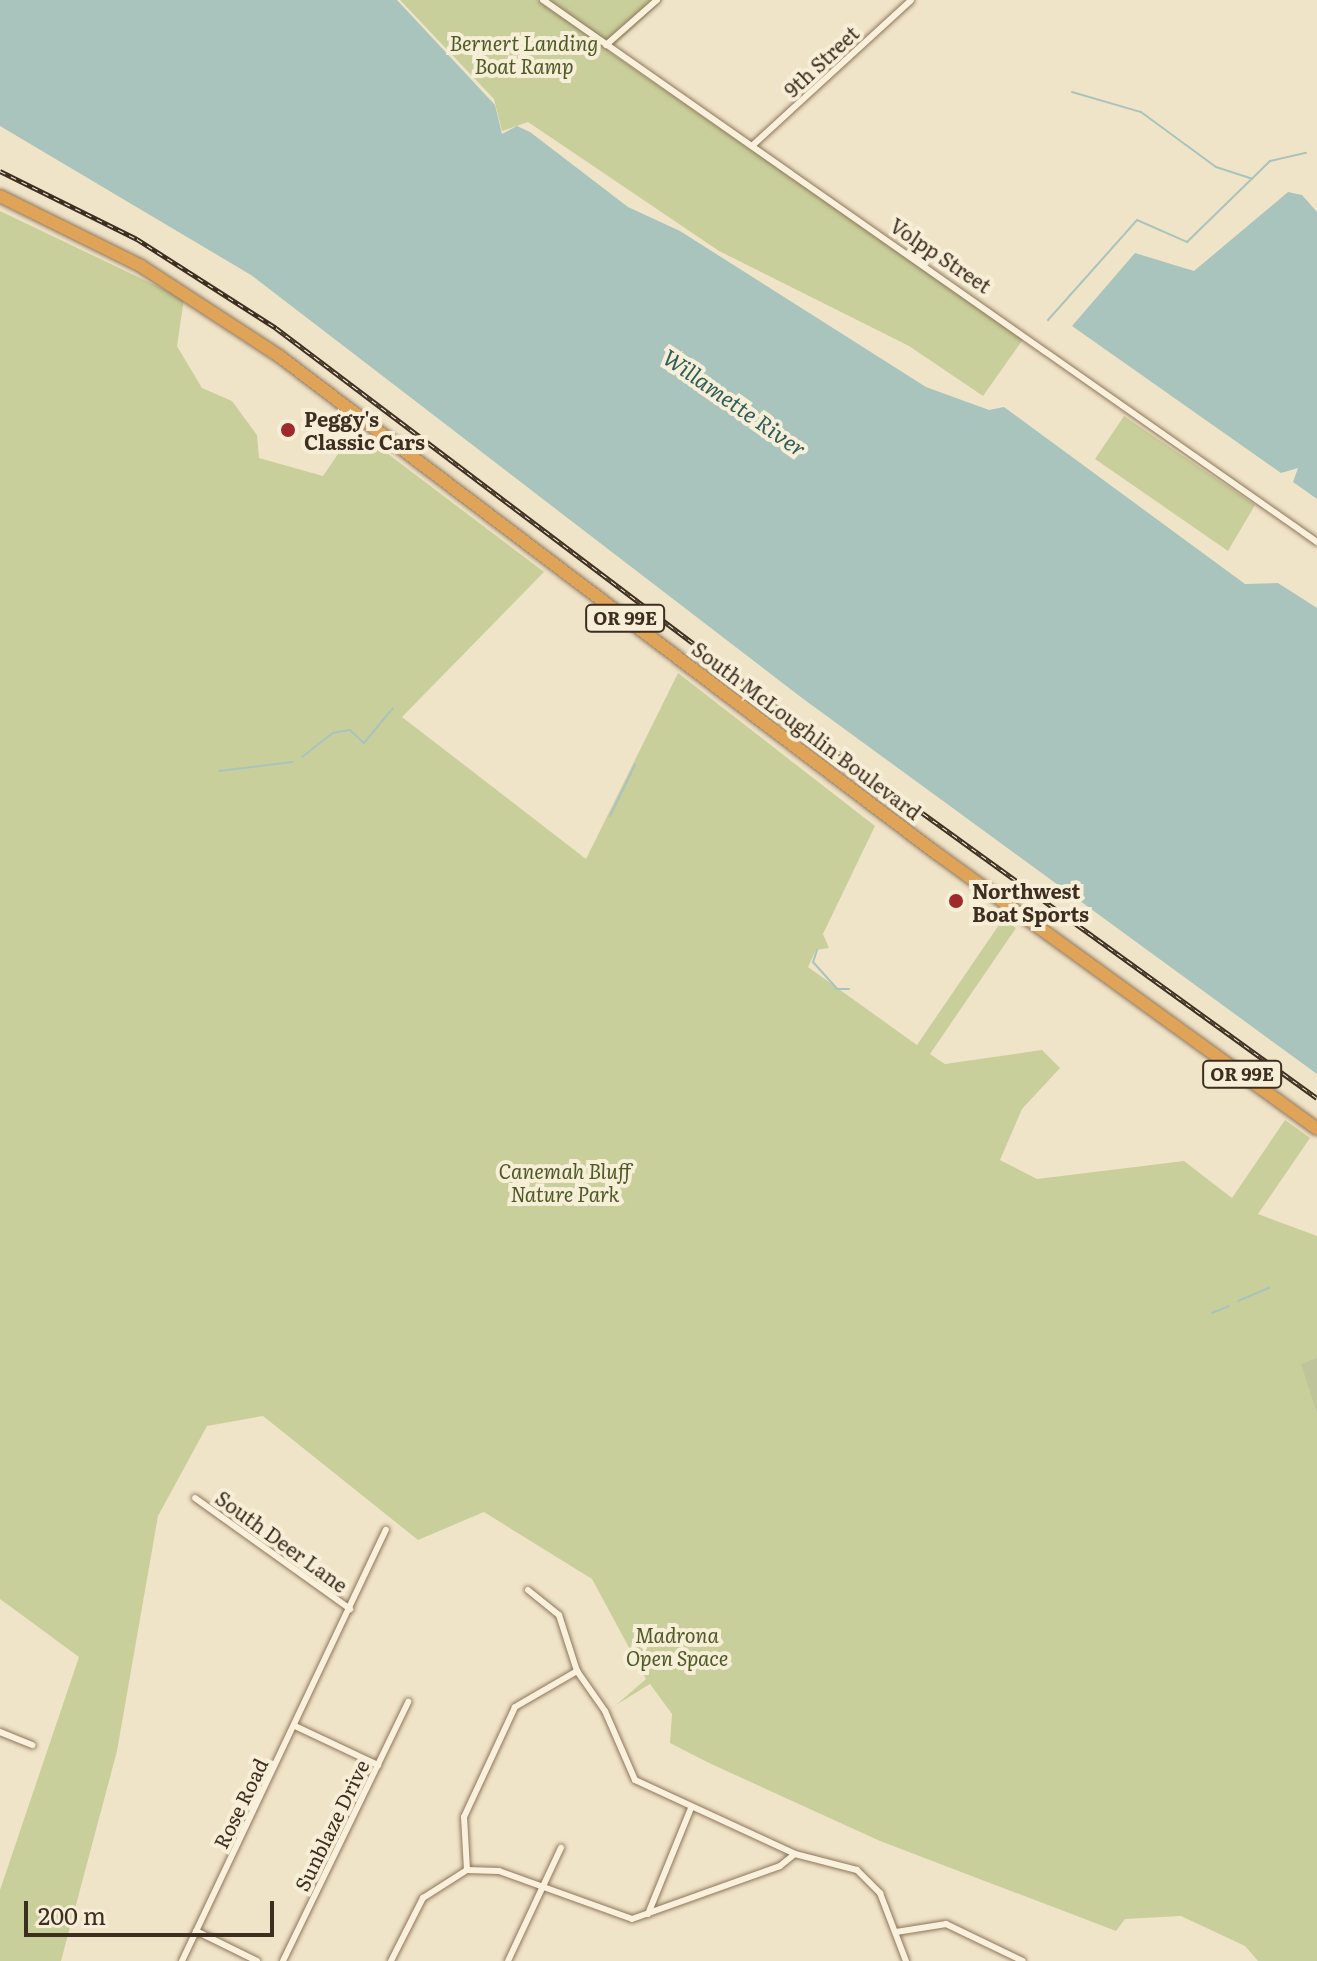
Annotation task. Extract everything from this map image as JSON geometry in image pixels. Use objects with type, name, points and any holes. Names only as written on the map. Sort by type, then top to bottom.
[{"type":"highway","name":"South McLoughlin Boulevard","points":[[0,196],[74,231],[279,356],[936,853],[1317,1129]]},
{"type":"street","name":"Volpp Street","points":[[543,0],[1317,542]]},
{"type":"street","points":[[606,45],[657,0]]},
{"type":"street","name":"9th Street","points":[[753,145],[911,0]]},
{"type":"street","name":"South Deer Lane","points":[[195,1498],[350,1609]]},
{"type":"street","name":"Rose Road","points":[[182,1961],[386,1530]]},
{"type":"street","points":[[528,1590],[559,1615],[577,1671],[605,1711],[635,1780],[795,1854],[865,1876],[896,1932],[906,1961]]},
{"type":"street","points":[[467,1870],[464,1817],[515,1707],[577,1671]]},
{"type":"street","name":"Sunblaze Drive","points":[[283,1961],[408,1702]]},
{"type":"street","points":[[295,1726],[378,1765]]},
{"type":"street","points":[[0,1732],[32,1745]]},
{"type":"street","points":[[648,1914],[691,1808]]},
{"type":"street","points":[[508,1961],[561,1848]]},
{"type":"street","points":[[391,1961],[423,1898],[467,1870],[499,1871],[611,1917],[648,1914],[780,1866],[795,1854]]},
{"type":"street","points":[[896,1932],[946,1924],[1023,1961]]},
{"type":"street","points":[[196,1931],[257,1961]]},
{"type":"green space","name":"Bernert Landing Boat Ramp","points":[[400,0],[663,0],[608,51],[1024,338],[983,396],[909,346],[719,251],[528,122],[502,131],[494,99]]},
{"type":"green space","name":"Canemah Bluff Nature Park","points":[[0,211],[184,299],[177,346],[202,388],[232,401],[257,435],[259,458],[323,476],[355,429],[544,572],[402,717],[586,859],[678,673],[875,826],[823,934],[829,948],[816,950],[808,967],[917,1045],[1003,919],[1016,928],[930,1054],[945,1064],[1042,1050],[1060,1068],[1022,1109],[1000,1160],[1037,1179],[1184,1161],[1232,1198],[1285,1120],[1310,1138],[1258,1214],[1317,1236],[1317,1961],[1258,1961],[1245,1946],[1181,1916],[1125,1919],[1116,1931],[880,1841],[670,1743],[672,1714],[650,1684],[616,1705],[646,1679],[592,1579],[484,1512],[418,1540],[263,1416],[207,1426],[158,1516],[117,1751],[61,1961],[0,1961],[0,1890],[79,1657],[0,1599]]},
{"type":"green space","points":[[1124,416],[1255,505],[1228,551],[1095,459]]},
{"type":"green space","points":[[1317,1358],[1317,1413],[1301,1364]]},
{"type":"water","name":"Willamette River","points":[[0,0],[397,0],[495,105],[502,134],[517,126],[530,132],[628,207],[680,231],[926,387],[989,410],[1004,407],[1245,584],[1278,583],[1317,608],[1317,1074],[802,698],[251,275],[0,126]]},
{"type":"water","points":[[1288,192],[1302,195],[1317,212],[1317,499],[1293,482],[1298,468],[1281,473],[1072,326],[1135,253],[1194,271]]},
{"type":"waterway","points":[[1072,92],[1141,112],[1216,167],[1252,179]]},
{"type":"waterway","points":[[1048,320],[1137,220],[1187,242],[1270,161],[1306,153]]},
{"type":"waterway","points":[[302,757],[333,733],[350,730],[364,743],[393,708]]},
{"type":"waterway","points":[[219,771],[292,762]]},
{"type":"waterway","points":[[610,816],[635,765]]},
{"type":"waterway","points":[[817,950],[813,962],[837,989],[849,989]]},
{"type":"waterway","points":[[1238,1301],[1269,1288]]},
{"type":"waterway","points":[[1212,1313],[1229,1306]]},
{"type":"railway","points":[[0,171],[137,239],[276,328],[816,736],[1317,1098]]},
{"type":"place","name":"Peggy's Classic Cars","points":[[288,430]]},
{"type":"place","name":"Northwest Boat Sports","points":[[956,901]]},
{"type":"park label","name":"Madrona Open Space","points":[[677,1646]]}]
